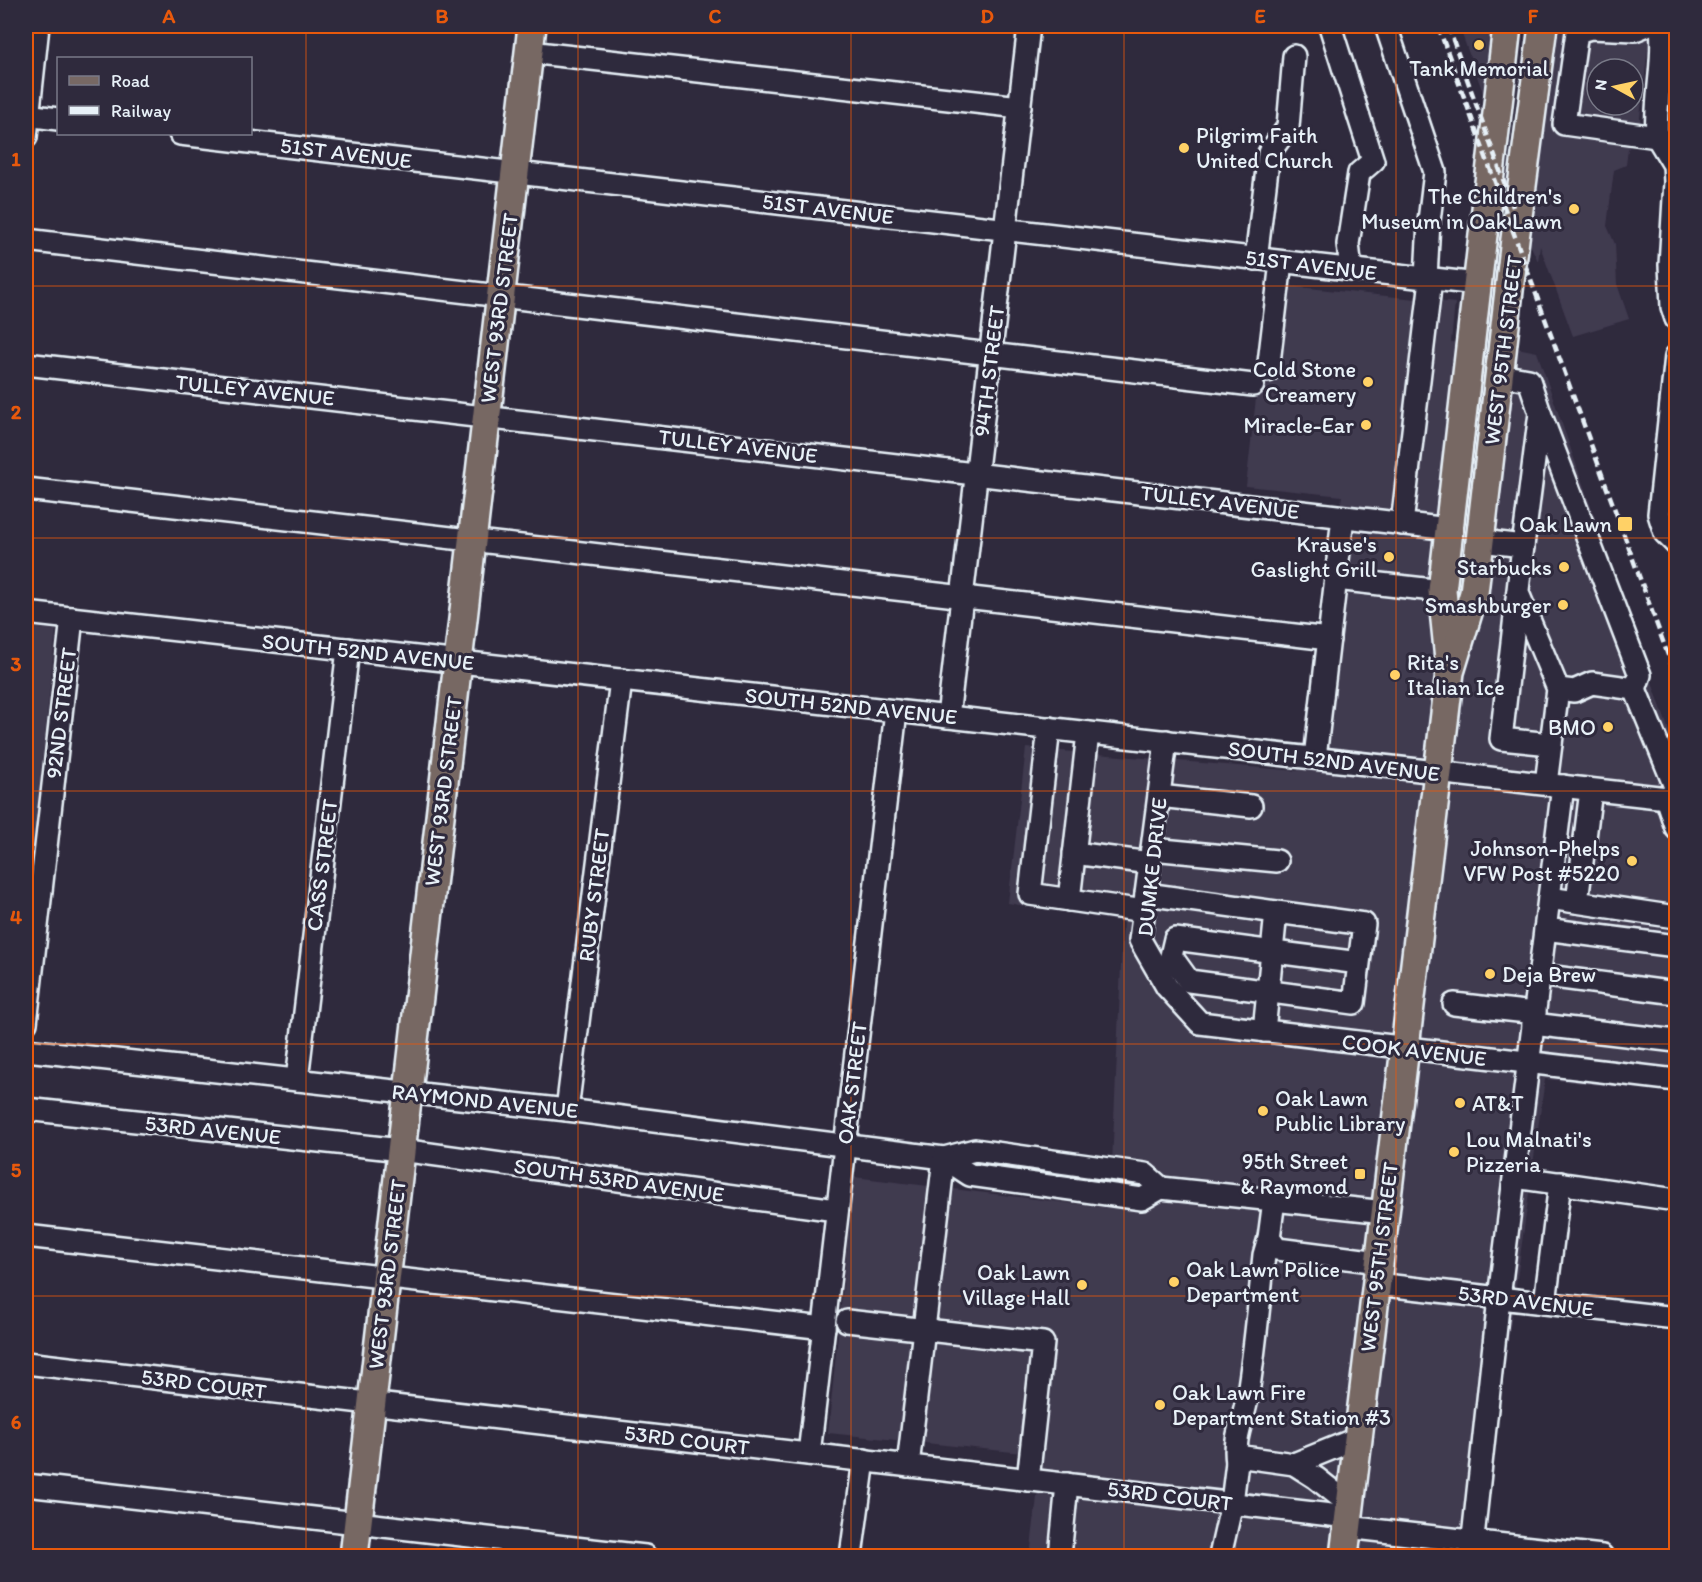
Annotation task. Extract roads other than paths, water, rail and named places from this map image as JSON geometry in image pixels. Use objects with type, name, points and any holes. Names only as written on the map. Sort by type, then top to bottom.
[{"type":"main road","name":"WEST 93RD STREET","points":[[354,1557],[532,26]]},
{"type":"main road","name":"WEST 95TH STREET","points":[[1450,672],[1442,591],[1507,26]]},
{"type":"main road","name":"WEST 95TH STREET","points":[[1344,1557],[1450,672],[1474,593],[1499,375],[1544,26]]},
{"type":"street","points":[[26,137],[38,26]]},
{"type":"street","name":"94TH STREET","points":[[948,717],[1029,26]]},
{"type":"street","points":[[1330,26],[1373,161],[1359,173],[1348,244],[1351,270]]},
{"type":"street","points":[[1386,26],[1435,172],[1429,221],[1429,279],[1402,524]]},
{"type":"street","points":[[1645,26],[1635,30],[1591,28],[1577,32],[1564,124],[1657,137]]},
{"type":"street","points":[[1661,26],[1662,50],[1655,115],[1657,137],[1674,165],[1670,264],[1671,307],[1677,319]]},
{"type":"street","points":[[529,52],[1020,107]]},
{"type":"street","points":[[1256,259],[1269,153],[1288,127],[1294,56]]},
{"type":"street","points":[[27,116],[57,119]]},
{"type":"street","name":"51ST AVENUE","points":[[189,135],[1477,284]]},
{"type":"street","points":[[26,240],[991,355],[1261,378],[1281,261]]},
{"type":"street","points":[[1677,356],[1659,514],[1665,533],[1677,544]]},
{"type":"street","name":"TULLEY AVENUE","points":[[26,364],[1449,529]]},
{"type":"street","points":[[1499,375],[1529,380],[1640,675],[1635,689],[1673,795],[1677,828]]},
{"type":"street","points":[[1540,413],[1501,739],[1551,744]]},
{"type":"street","points":[[26,489],[1329,639]]},
{"type":"street","points":[[1315,758],[1343,517]]},
{"type":"street","points":[[1481,541],[1523,546]]},
{"type":"street","points":[[1336,579],[1442,591]]},
{"type":"street","points":[[1472,1549],[1499,1298],[1549,898],[1554,785],[1551,744],[1558,689],[1518,593]]},
{"type":"street","name":"SOUTH 52ND AVENUE","points":[[26,613],[1591,790],[1673,795]]},
{"type":"street","name":"92ND STREET","points":[[26,1023],[35,862],[72,618]]},
{"type":"street","name":"CASS STREET","points":[[297,1080],[348,649]]},
{"type":"street","name":"RUBY STREET","points":[[567,1110],[621,680]]},
{"type":"street","points":[[1558,689],[1574,691],[1592,683],[1635,689]]},
{"type":"street","name":"OAK STREET","points":[[809,1454],[896,711]]},
{"type":"street","points":[[1048,728],[1030,894],[1069,900],[1145,902],[1276,912],[1364,924],[1354,1003],[1189,981],[1171,956],[1174,939],[1359,963]]},
{"type":"street","points":[[1069,900],[1088,733]]},
{"type":"street","name":"DUMKE DRIVE","points":[[1166,741],[1140,940],[1167,987]]},
{"type":"street","points":[[1577,902],[1591,790]]},
{"type":"street","points":[[1159,796],[1251,806]]},
{"type":"street","points":[[1074,853],[1277,861]]},
{"type":"street","points":[[1549,898],[1677,917]]},
{"type":"street","points":[[1264,1031],[1276,912]]},
{"type":"street","points":[[1545,929],[1677,946]]},
{"type":"street","points":[[1539,975],[1677,993]]},
{"type":"street","name":"COOK AVENUE","points":[[1167,987],[1200,1023],[1677,1080]]},
{"type":"street","points":[[1454,1004],[1677,1041]]},
{"type":"street","name":"RAYMOND AVENUE","points":[[26,1050],[567,1110],[944,1158],[970,1175],[1142,1199],[1161,1188],[1385,1212]]},
{"type":"street","name":"53RD AVENUE","points":[[26,1109],[401,1150]]},
{"type":"street","name":"SOUTH 53RD AVENUE","points":[[401,1150],[836,1210]]},
{"type":"street","points":[[908,1466],[944,1158]]},
{"type":"street","points":[[1515,1177],[1677,1200]]},
{"type":"street","points":[[1545,1304],[1560,1183]]},
{"type":"street","points":[[1220,1557],[1232,1503],[1237,1462],[1235,1451],[1237,1433],[1247,1400],[1264,1255],[1269,1238],[1274,1200]]},
{"type":"street","points":[[26,1236],[824,1328]]},
{"type":"street","name":"53RD AVENUE","points":[[1269,1238],[1277,1249],[1377,1273],[1499,1298],[1677,1318]]},
{"type":"street","points":[[847,1322],[1043,1343],[1028,1480]]},
{"type":"street","name":"53RD COURT","points":[[26,1363],[1348,1516],[1472,1549],[1602,1557]]},
{"type":"street","points":[[1294,1464],[1358,1438]]},
{"type":"street","points":[[1237,1462],[1244,1457],[1294,1464],[1316,1478],[1348,1516]]},
{"type":"street","points":[[851,1557],[864,1460]]},
{"type":"street","points":[[1060,1557],[1067,1484]]},
{"type":"street","points":[[26,1485],[645,1557]]},
{"type":"railway","points":[[1438,26],[1676,677]]},
{"type":"railway","points":[[1448,26],[1513,207]]},
{"type":"place","name":"Tank Memorial","points":[[1479,45]]},
{"type":"place","name":"Pilgrim Faith United Church","points":[[1184,148]]},
{"type":"place","name":"The Children's Museum in Oak Lawn","points":[[1574,209]]},
{"type":"place","name":"Cold Stone Creamery","points":[[1368,382]]},
{"type":"place","name":"Miracle-Ear","points":[[1366,425]]},
{"type":"place","name":"Oak Lawn","points":[[1625,524]]},
{"type":"place","name":"Krause's Gaslight Grill","points":[[1389,557]]},
{"type":"place","name":"Starbucks","points":[[1564,567]]},
{"type":"place","name":"Smashburger","points":[[1563,605]]},
{"type":"place","name":"Rita's Italian Ice","points":[[1395,675]]},
{"type":"place","name":"BMO","points":[[1608,727]]},
{"type":"place","name":"Johnson-Phelps VFW Post #5220","points":[[1632,861]]},
{"type":"place","name":"Deja Brew","points":[[1490,974]]},
{"type":"place","name":"AT&T","points":[[1460,1103]]},
{"type":"place","name":"Oak Lawn Public Library","points":[[1263,1111]]},
{"type":"place","name":"Lou Malnati's Pizzeria","points":[[1454,1152]]},
{"type":"place","name":"95th Street & Raymond","points":[[1360,1174]]},
{"type":"place","name":"Oak Lawn Police Department","points":[[1174,1282]]},
{"type":"place","name":"Oak Lawn Village Hall","points":[[1082,1285]]},
{"type":"place","name":"Oak Lawn Fire Department Station #3","points":[[1160,1405]]}]
